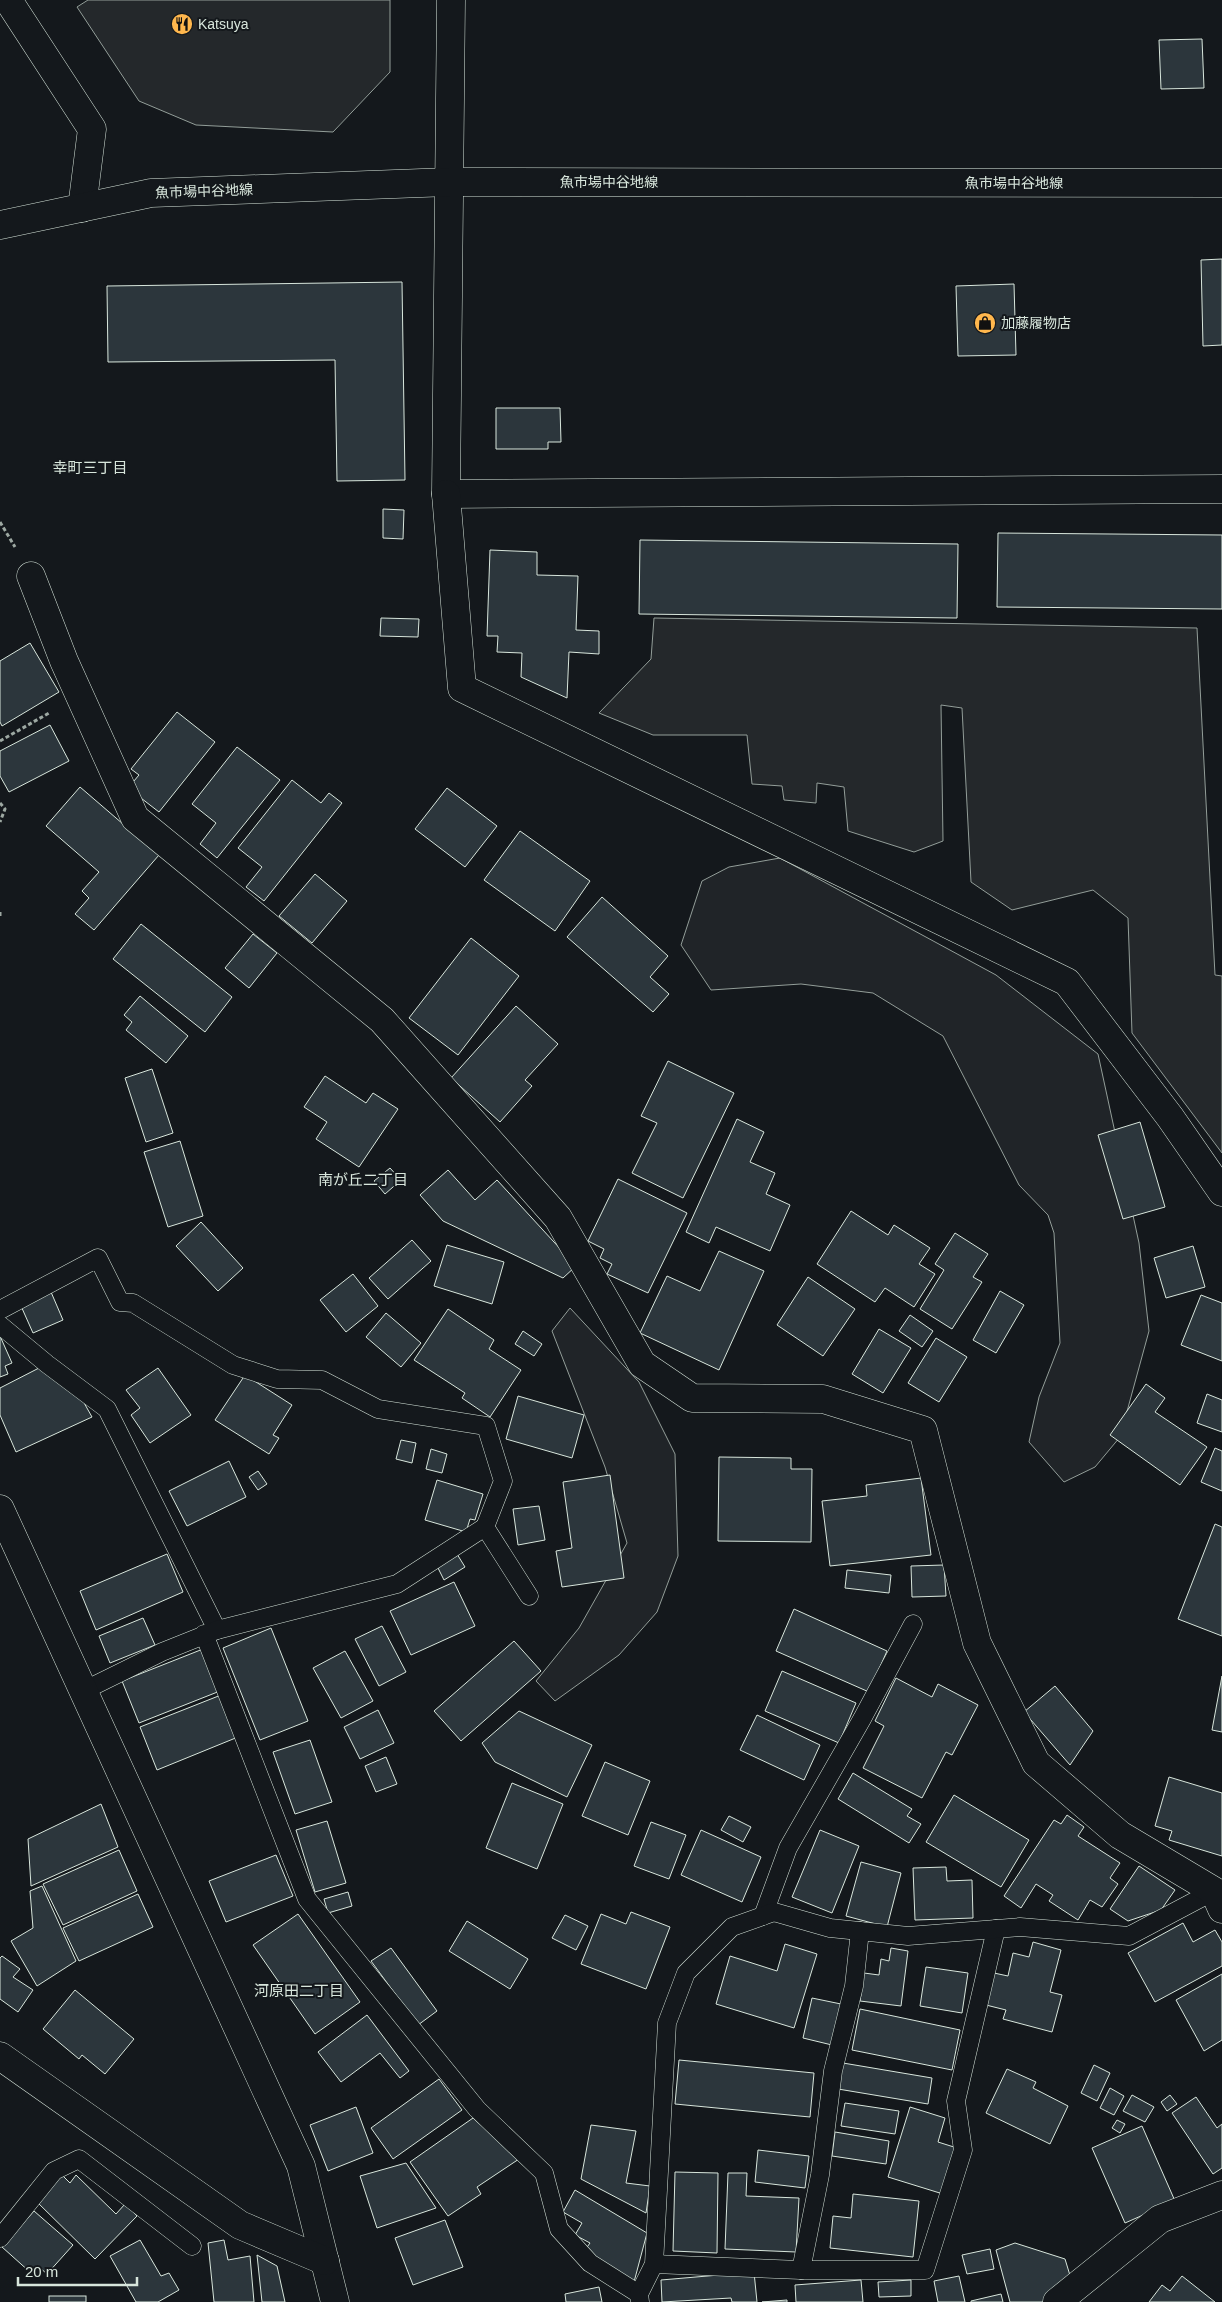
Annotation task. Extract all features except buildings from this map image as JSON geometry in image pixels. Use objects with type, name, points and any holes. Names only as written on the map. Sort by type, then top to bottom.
[{"type":"street","points":[[8,0],[92,128],[82,208]]},
{"type":"street","points":[[451,0],[446,494],[462,688],[1067,982],[1170,1117],[1222,1192]]},
{"type":"street","name":"魚市場中谷地線","points":[[0,225],[151,193],[449,182],[1222,183]]},
{"type":"street","points":[[446,494],[1222,489]]},
{"type":"street","points":[[31,576],[80,695],[135,818],[382,1020],[558,1218],[642,1364],[692,1398],[823,1399],[923,1430],[977,1643],[1036,1763],[1120,1835],[1218,1900]]},
{"type":"street","points":[[0,1509],[301,2166],[335,2302]]},
{"type":"street","points":[[0,2056],[240,2225],[325,2261]]},
{"type":"street","points":[[1057,2302],[1160,2219],[1222,2195]]},
{"type":"lane","points":[[0,1310],[98,1258],[120,1302],[133,1302],[233,1365],[277,1379],[322,1380],[378,1408],[486,1426],[503,1481],[485,1527],[396,1584],[211,1632],[162,1652],[83,1691]]},
{"type":"lane","points":[[0,1325],[47,1364],[107,1409],[211,1632],[308,1899],[477,2109],[544,2173],[559,2229],[590,2263],[639,2298],[654,2264],[668,2023],[686,1973],[732,1927],[774,1912],[830,1928],[908,1936],[1020,1926],[1129,1936],[1218,1900]]},
{"type":"lane","points":[[485,1527],[528,1596]]},
{"type":"lane","points":[[763,1916],[788,1848],[862,1719],[913,1624]]},
{"type":"lane","points":[[654,2264],[801,2270],[925,2270],[963,2150],[956,2101],[996,1929]]},
{"type":"lane","points":[[801,2270],[820,2174],[833,2071],[854,1986],[860,1931]]},
{"type":"lane","points":[[0,2238],[54,2171],[78,2159],[192,2246]]},
{"type":"path","points":[[0,741],[80,695]]},
{"type":"path","points":[[0,803],[5,809],[0,822]]},
{"type":"path","points":[[0,912],[0,918]]},
{"type":"shaded area","points":[[88,0],[390,0],[390,72],[333,132],[196,125],[139,101],[77,7]]},
{"type":"shaded area","points":[[654,618],[1197,628],[1215,975],[1222,976],[1222,1153],[1132,1033],[1128,918],[1093,890],[1012,910],[971,882],[962,708],[941,705],[943,841],[914,852],[848,831],[844,787],[817,783],[816,803],[784,800],[782,786],[752,784],[747,735],[653,735],[599,713],[651,659]]},
{"type":"shaded area","points":[[780,858],[996,975],[1098,1054],[1139,1243],[1149,1331],[1120,1437],[1095,1467],[1064,1482],[1029,1442],[1039,1397],[1060,1343],[1054,1233],[1048,1215],[1019,1185],[943,1036],[873,993],[801,984],[711,990],[681,945],[702,881],[729,867]]},
{"type":"shaded area","points":[[570,1308],[639,1382],[675,1454],[678,1556],[657,1612],[619,1655],[555,1701],[536,1681],[579,1628],[627,1543],[605,1467],[552,1331]]},
{"type":"place","name":"Katsuya","points":[[182,24]]},
{"type":"place","name":"加藤履物店","points":[[985,323]]},
{"type":"district","name":"幸町三丁目","points":[[90,468]]},
{"type":"district","name":"南が丘二丁目","points":[[363,1180]]},
{"type":"district","name":"河原田二丁目","points":[[299,1991]]}]
